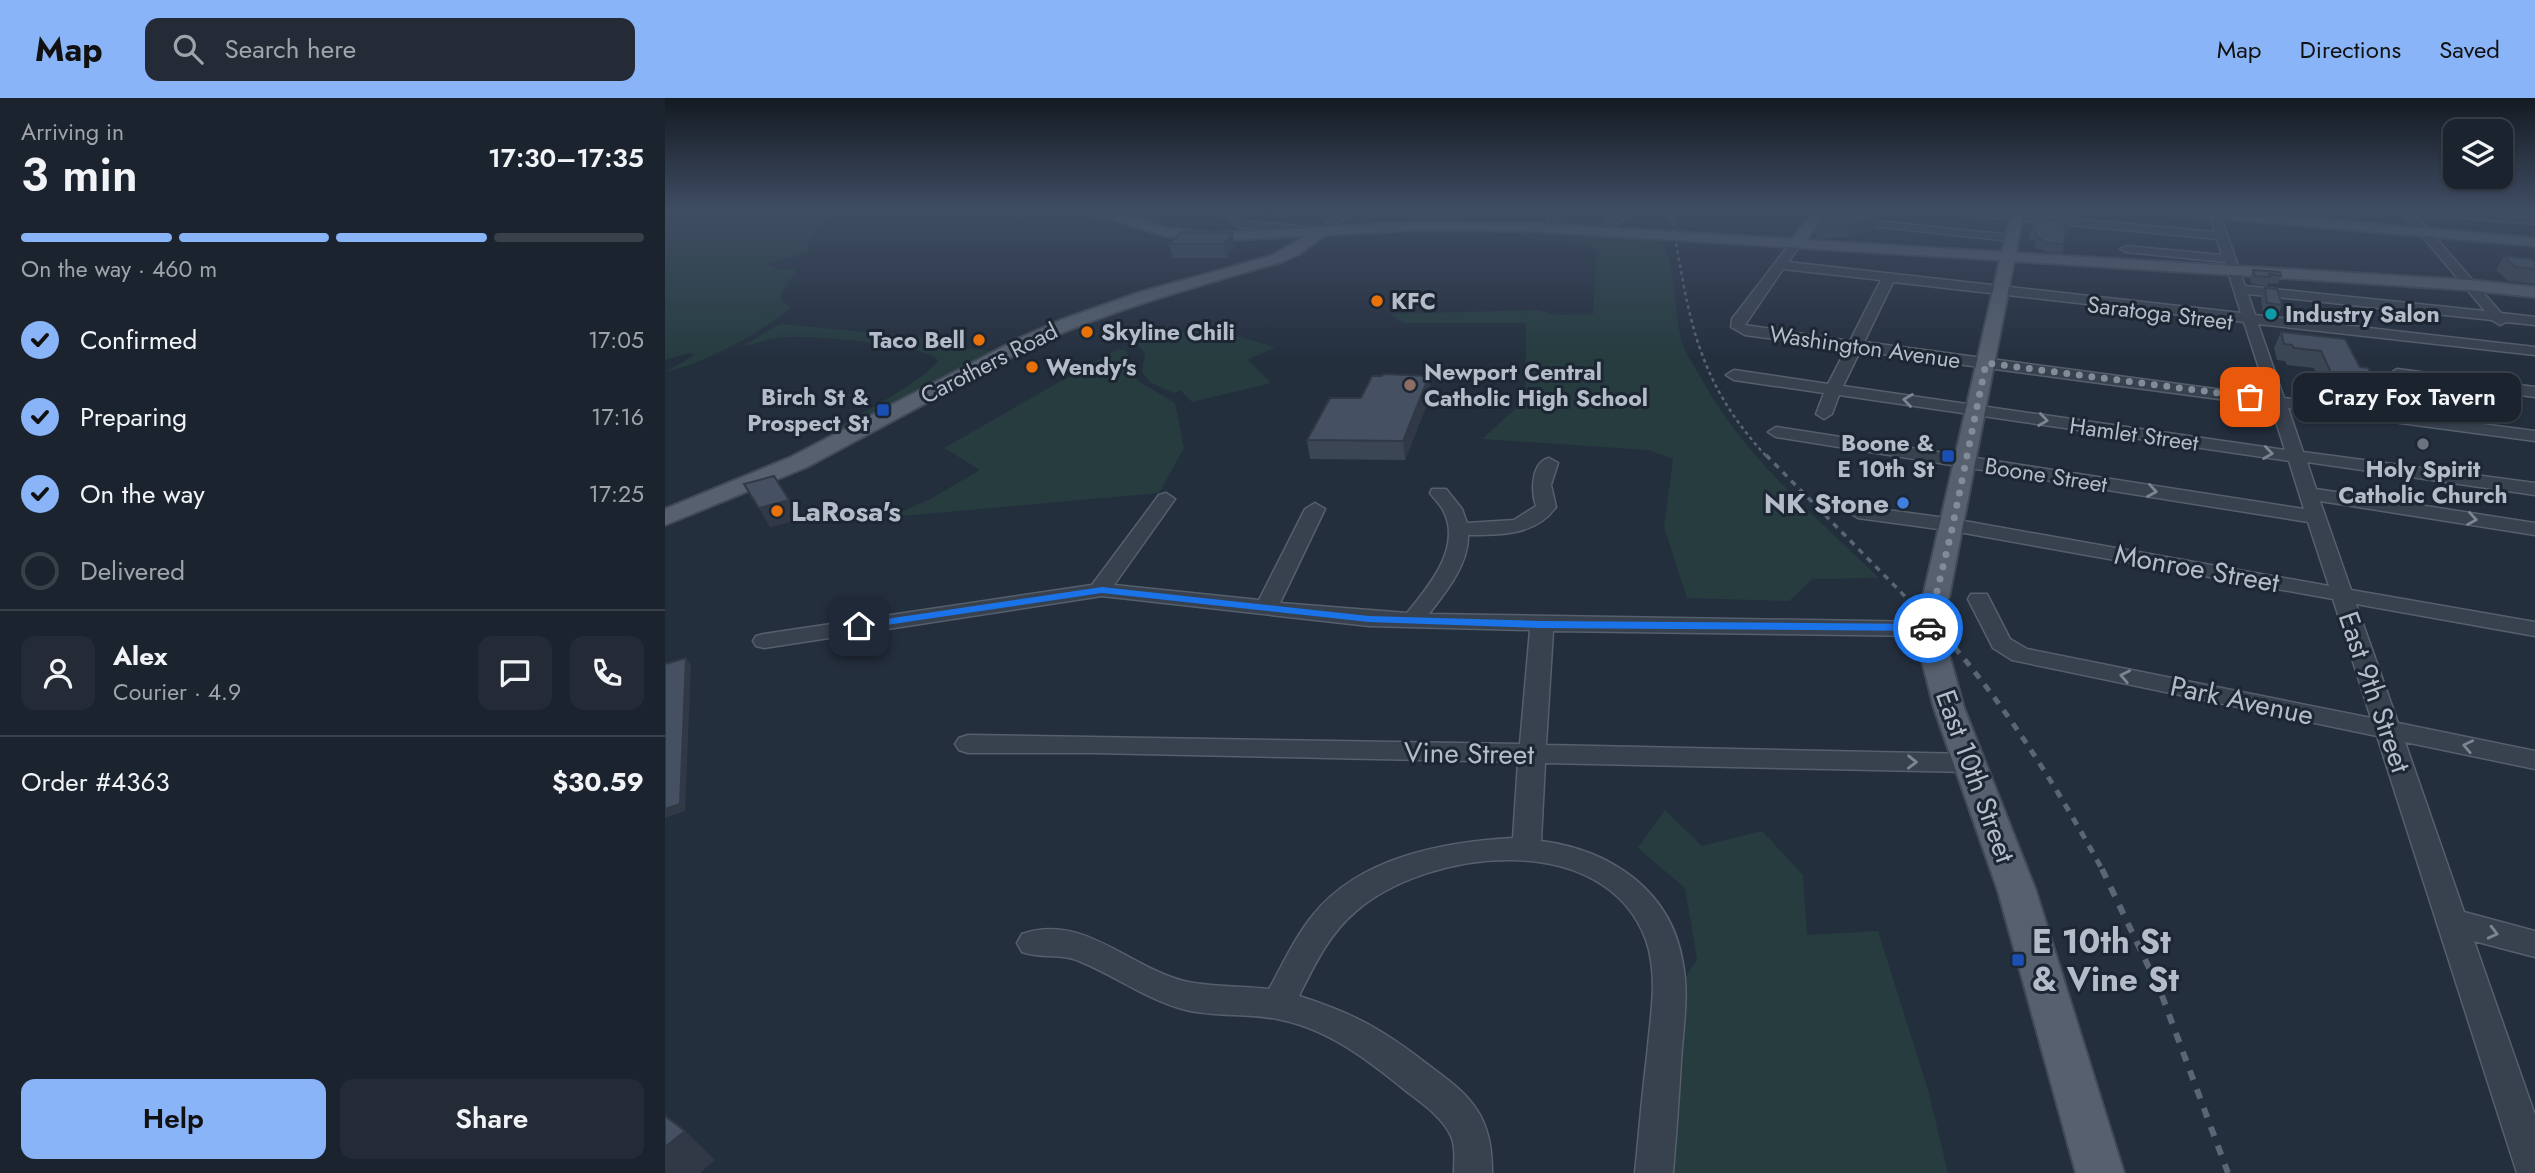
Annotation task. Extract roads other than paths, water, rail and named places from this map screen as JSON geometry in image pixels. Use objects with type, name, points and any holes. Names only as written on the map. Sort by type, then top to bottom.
[{"type":"main road","name":"Carothers Road","points":[[665,518],[799,462],[1028,341],[1147,295],[1275,259]]},
{"type":"main road","points":[[1927,629],[1953,525],[2006,259]]},
{"type":"main road","points":[[2086,259],[2232,265],[2535,292]]},
{"type":"main road","name":"East 10th Street","points":[[1927,629],[1949,708],[2017,891],[2100,1173]]},
{"type":"street","points":[[1780,265],[1784,259]]},
{"type":"street","points":[[2193,259],[2232,265]]},
{"type":"street","name":"East 9th Street","points":[[2230,259],[2535,1170]]},
{"type":"street","points":[[2448,259],[2531,355]]},
{"type":"street","name":"Saratoga Street","points":[[1780,265],[1887,280],[2531,355]]},
{"type":"street","name":"Washington Avenue","points":[[1780,265],[1737,322],[1738,327],[1745,331],[2535,436]]},
{"type":"street","points":[[1824,414],[1887,280]]},
{"type":"street","points":[[2241,289],[2535,321]]},
{"type":"street","points":[[2397,374],[2535,391]]},
{"type":"street","name":"Hamlet Street","points":[[1734,375],[2535,489]]},
{"type":"street","name":"Boone Street","points":[[1776,432],[2316,517]]},
{"type":"street","points":[[1458,529],[1515,526],[1531,522],[1541,515],[1546,507],[1541,494],[1541,483],[1549,463]]},
{"type":"street","points":[[1413,620],[1443,582],[1455,557],[1460,537],[1450,503],[1439,493]]},
{"type":"street","points":[[2308,493],[2535,529]]},
{"type":"street","points":[[1099,590],[1166,499]]},
{"type":"street","points":[[1266,608],[1315,509]]},
{"type":"street","name":"Monroe Street","points":[[1858,512],[1953,525],[2535,629]]},
{"type":"street","points":[[764,641],[1099,590],[1369,619],[1927,629]]},
{"type":"street","name":"Park Avenue","points":[[1979,598],[2001,643],[2020,654],[2535,760]]},
{"type":"street","points":[[1526,850],[1533,754],[1532,729],[1542,624]]},
{"type":"street","name":"Vine Street","points":[[968,744],[1094,744],[1970,763]]},
{"type":"street","points":[[1278,1004],[1319,931],[1343,903],[1378,878],[1416,862],[1469,852],[1526,850],[1554,852],[1602,868],[1621,881],[1652,919],[1665,950],[1671,982],[1654,1173]]},
{"type":"street","points":[[2452,922],[2535,944]]},
{"type":"street","points":[[1033,943],[1059,943],[1084,948],[1153,984],[1188,996],[1278,1004],[1331,1021],[1373,1043],[1446,1100],[1464,1121],[1473,1144],[1473,1173]]},
{"type":"railway","points":[[1679,259],[1689,311],[1708,370],[1723,399],[1767,457]]},
{"type":"railway","points":[[1766,455],[1945,637]]},
{"type":"railway","points":[[1944,635],[1989,690],[2030,748],[2103,870]]},
{"type":"railway","points":[[2103,870],[2161,993],[2228,1173]]},
{"type":"place","name":"KFC","points":[[1377,301]]},
{"type":"place","name":"Industry Salon","points":[[2271,314]]},
{"type":"place","name":"Skyline Chili","points":[[1087,332]]},
{"type":"place","name":"Taco Bell","points":[[979,340]]},
{"type":"place","name":"Wendy's","points":[[1032,367]]},
{"type":"place","name":"Newport Central Catholic High School","points":[[1410,385]]},
{"type":"place","name":"Crazy Fox Tavern","points":[[2250,397]]},
{"type":"place","name":"Birch St & Prospect St","points":[[883,410]]},
{"type":"place","name":"Holy Spirit Catholic Church","points":[[2423,444]]},
{"type":"place","name":"Boone & E 10th St","points":[[1948,456]]},
{"type":"place","name":"NK Stone","points":[[1903,503]]},
{"type":"place","name":"LaRosa's","points":[[777,511]]},
{"type":"place","name":"E 10th St & Vine St","points":[[2018,960]]}]
